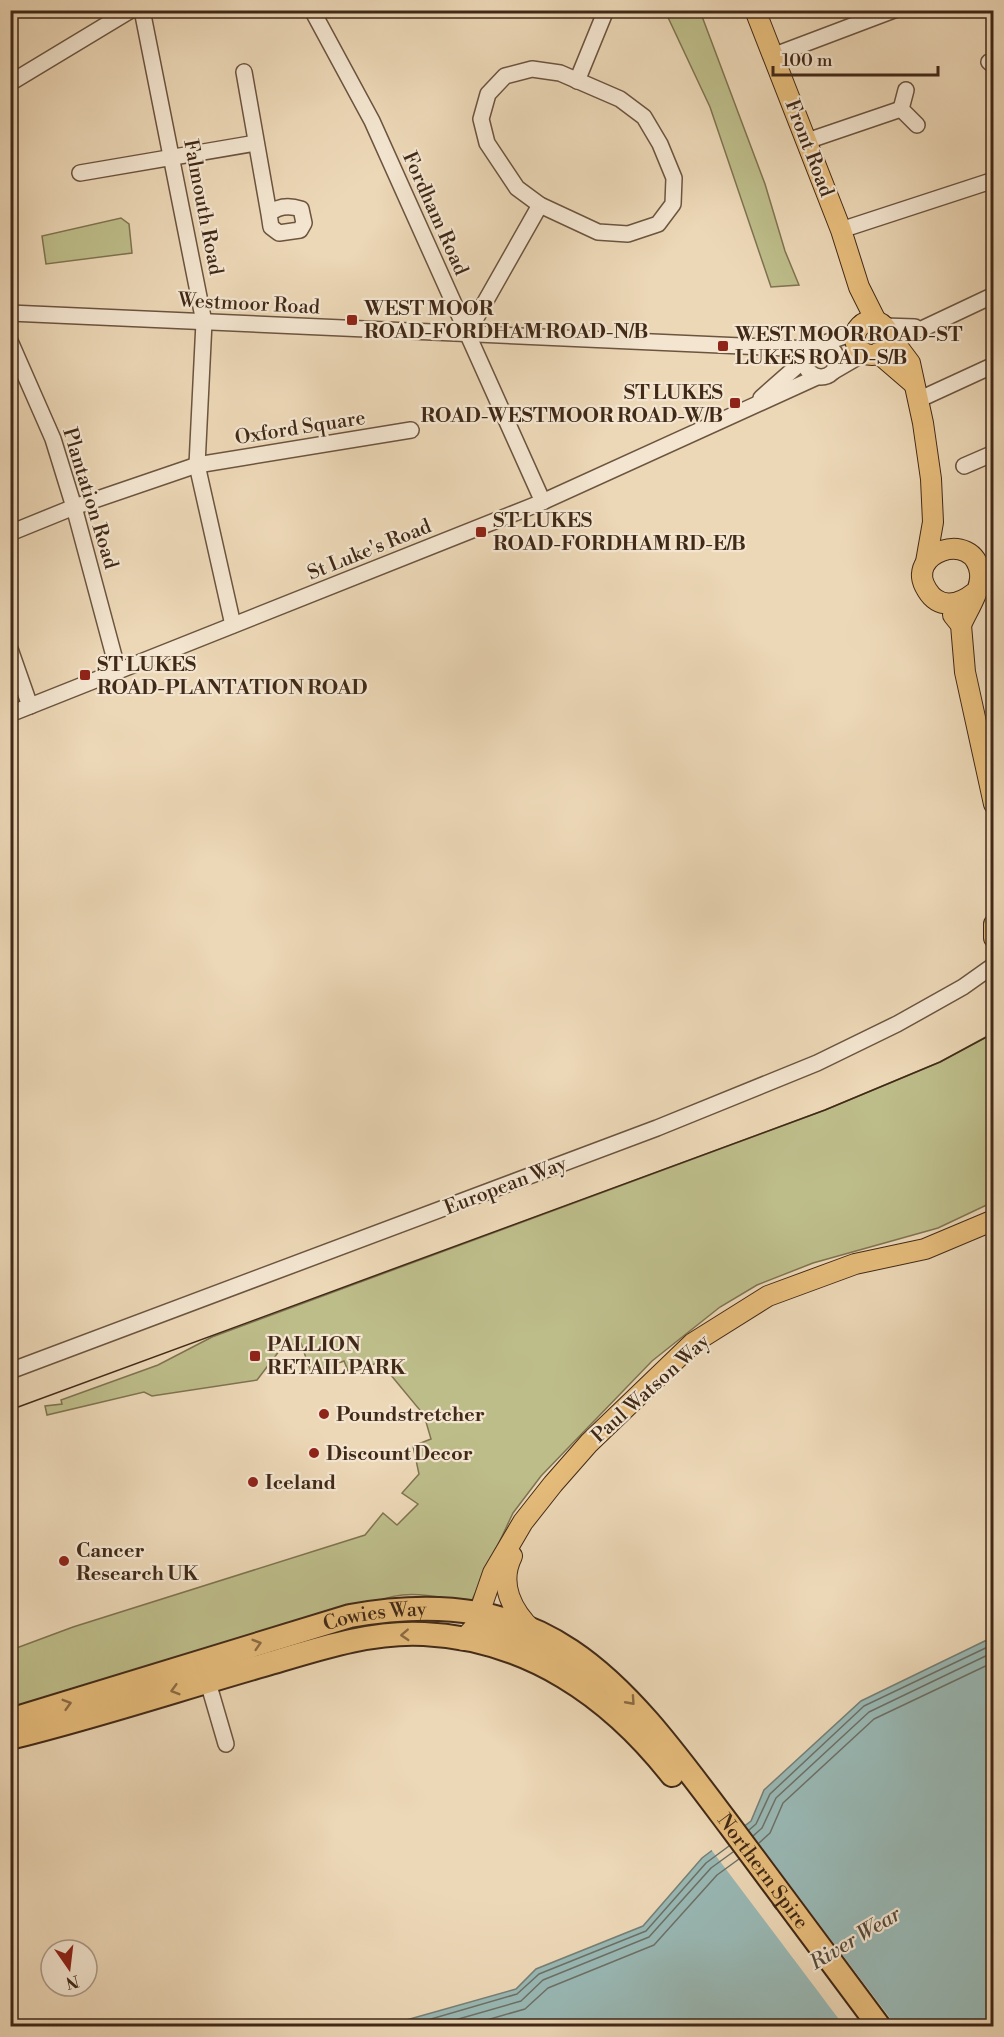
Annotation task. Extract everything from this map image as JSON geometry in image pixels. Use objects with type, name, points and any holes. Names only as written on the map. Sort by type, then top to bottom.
[{"type":"highway","name":"Cowies Way","points":[[10,1738],[204,1671],[350,1616],[378,1611],[428,1608],[478,1612],[533,1631],[573,1651],[605,1674],[648,1721],[685,1779]]},
{"type":"highway","name":"Cowies Way","points":[[10,1720],[204,1671],[383,1636],[424,1634],[500,1648],[561,1674],[594,1695],[617,1714],[685,1779]]},
{"type":"highway","name":"Northern Spire","points":[[685,1779],[860,2026]]},
{"type":"highway","name":"Northern Spire","points":[[685,1779],[879,2026]]},
{"type":"main road","name":"Front Road","points":[[755,10],[840,230],[874,337]]},
{"type":"main road","points":[[874,337],[898,347],[905,354],[910,363],[916,392],[929,463],[933,522],[923,583],[927,592],[937,601],[945,603],[964,602],[974,593]]},
{"type":"main road","points":[[933,522],[956,548],[970,554],[980,574],[961,625],[965,672],[993,804]]},
{"type":"main road","points":[[926,562],[940,549],[956,548]]},
{"type":"main road","points":[[945,603],[961,625]]},
{"type":"main road","points":[[993,924],[993,937]]},
{"type":"main road","name":"Paul Watson Way","points":[[463,1640],[474,1628],[494,1573],[531,1513],[589,1443],[693,1343],[768,1296],[855,1264],[925,1249],[993,1220]]},
{"type":"main road","name":"Paul Watson Way","points":[[531,1513],[505,1576],[508,1595],[518,1615],[533,1631]]},
{"type":"main road","points":[[478,1612],[485,1628],[543,1650],[580,1672],[598,1686],[617,1714]]},
{"type":"street","points":[[10,83],[131,10]]},
{"type":"street","name":"Falmouth Road","points":[[142,10],[204,322],[197,465],[233,626]]},
{"type":"street","name":"Fordham Road","points":[[312,10],[372,121],[543,502]]},
{"type":"street","points":[[577,81],[606,10]]},
{"type":"street","points":[[774,55],[894,10]]},
{"type":"street","points":[[532,69],[560,73],[577,81],[620,99],[644,117],[660,144],[674,178],[672,204],[658,224],[628,234],[598,232],[540,206],[517,188],[487,142],[481,119],[488,94],[506,76],[532,69]]},
{"type":"street","points":[[244,72],[269,214]]},
{"type":"street","points":[[901,109],[906,90]]},
{"type":"street","points":[[807,141],[901,109]]},
{"type":"street","points":[[901,109],[917,125]]},
{"type":"street","points":[[80,173],[256,143]]},
{"type":"street","points":[[840,230],[993,180]]},
{"type":"street","points":[[467,334],[540,206]]},
{"type":"street","name":"St Luke's Road","points":[[738,413],[766,395],[812,351],[924,328],[993,296]]},
{"type":"street","name":"Westmoor Road","points":[[10,313],[812,351]]},
{"type":"street","points":[[834,370],[836,355],[831,348],[812,351],[807,370],[817,377],[830,374],[874,337]]},
{"type":"street","name":"Plantation Road","points":[[10,341],[53,438],[118,671]]},
{"type":"street","points":[[916,392],[993,365]]},
{"type":"street","name":"St Luke's Road","points":[[10,714],[543,502],[817,377]]},
{"type":"street","name":"Oxford Square","points":[[10,532],[74,507],[197,465],[411,430]]},
{"type":"street","points":[[964,466],[993,453]]},
{"type":"street","points":[[10,649],[30,706]]},
{"type":"street","points":[[989,968],[993,937]]},
{"type":"street","name":"European Way","points":[[10,1371],[657,1128],[817,1063],[897,1024],[963,987],[989,968]]},
{"type":"street","points":[[204,1671],[226,1744]]},
{"type":"green space","points":[[665,11],[700,11],[765,184],[785,251],[799,285],[771,287],[710,107]]},
{"type":"green space","points":[[121,218],[129,224],[132,253],[46,264],[42,236]]},
{"type":"green space","points":[[993,1033],[993,1202],[938,1228],[813,1263],[757,1285],[720,1307],[652,1361],[541,1476],[513,1513],[472,1600],[398,1595],[11,1708],[11,1650],[73,1627],[365,1535],[383,1513],[397,1525],[418,1504],[402,1493],[419,1474],[413,1446],[431,1439],[424,1415],[380,1362],[349,1373],[344,1361],[311,1373],[301,1343],[283,1346],[257,1380],[152,1396],[144,1392],[47,1415],[45,1406],[62,1404],[61,1400],[158,1365],[212,1337],[825,1110],[940,1062]]},
{"type":"water","name":"River Wear","points":[[993,1637],[993,2026],[385,2026],[516,1989],[536,1969],[643,1926],[702,1858],[751,1821],[764,1790],[861,1701]]},
{"type":"pier","points":[[743,1823],[896,2026],[844,2026],[710,1848]]},
{"type":"tram line","points":[[10,1410],[825,1110],[940,1062],[994,1033]]},
{"type":"place","name":"WEST MOOR ROAD-FORDHAM ROAD-N/B","points":[[352,320]]},
{"type":"place","name":"WEST MOOR ROAD-ST LUKES ROAD-S/B","points":[[723,346]]},
{"type":"place","name":"ST LUKES ROAD-WESTMOOR ROAD-W/B","points":[[735,403]]},
{"type":"place","name":"ST LUKES ROAD-FORDHAM RD-E/B","points":[[481,532]]},
{"type":"place","name":"ST LUKES ROAD-PLANTATION ROAD","points":[[85,675]]},
{"type":"place","name":"PALLION RETAIL PARK","points":[[255,1356]]},
{"type":"place","name":"Poundstretcher","points":[[324,1414]]},
{"type":"place","name":"Discount Decor","points":[[314,1453]]},
{"type":"place","name":"Iceland","points":[[253,1482]]},
{"type":"place","name":"Cancer Research UK","points":[[64,1561]]}]
